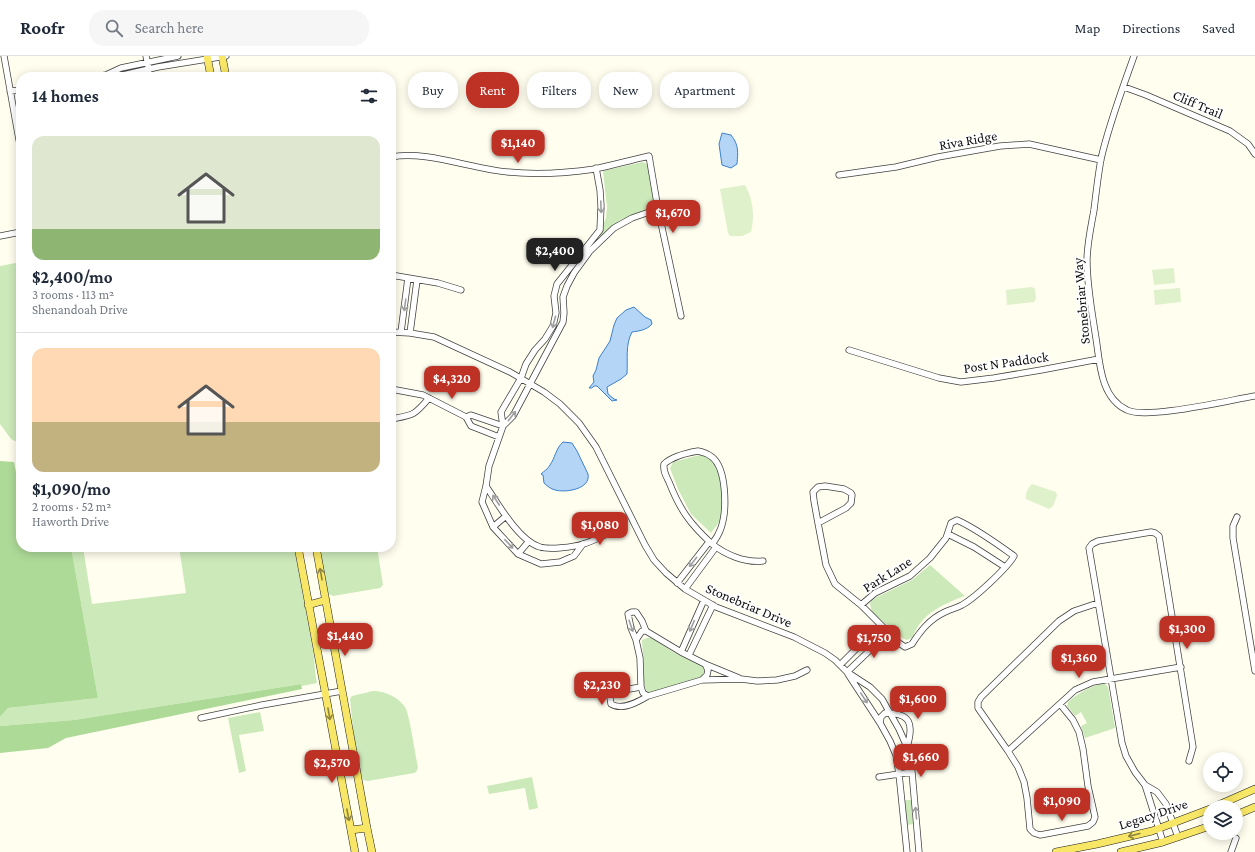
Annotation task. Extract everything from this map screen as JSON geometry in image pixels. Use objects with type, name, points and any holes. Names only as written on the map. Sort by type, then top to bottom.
[{"type":"main road","points":[[223,56],[225,72]]},
{"type":"main road","points":[[208,57],[210,72]]},
{"type":"main road","points":[[299,552],[355,852]]},
{"type":"main road","points":[[317,552],[372,852]]},
{"type":"main road","points":[[308,605],[326,600]]},
{"type":"main road","points":[[1230,800],[1255,789]]},
{"type":"main road","points":[[1243,812],[1255,807]]},
{"type":"main road","name":"Legacy Drive","points":[[1056,852],[1097,844],[1159,828],[1203,811]]},
{"type":"main road","points":[[351,830],[367,828]]},
{"type":"main road","name":"Legacy Drive","points":[[1121,852],[1164,842],[1203,828]]},
{"type":"street","points":[[4,56],[16,124]]},
{"type":"street","points":[[112,72],[146,59],[178,56]]},
{"type":"street","points":[[138,72],[208,57],[223,56]]},
{"type":"street","name":"Stonebriar Way","points":[[1134,56],[1111,124],[1101,160],[1087,260],[1089,288],[1103,381],[1112,399],[1127,410],[1147,414],[1255,396]]},
{"type":"street","points":[[146,59],[149,70]]},
{"type":"street","name":"Cliff Trail","points":[[1124,87],[1230,131],[1248,144],[1255,154]]},
{"type":"street","points":[[10,92],[16,91]]},
{"type":"street","name":"Riva Ridge","points":[[839,175],[896,166],[1000,146],[1029,144],[1101,160]]},
{"type":"street","points":[[396,156],[406,155],[427,157],[486,170],[530,173],[566,172],[596,168],[649,156],[658,209],[681,316]]},
{"type":"street","points":[[503,426],[501,412],[521,378],[526,364],[553,326],[556,313],[554,296],[557,284],[600,230],[600,190],[596,168]]},
{"type":"street","points":[[583,544],[574,556],[560,562],[541,564],[518,554],[493,527],[482,502],[489,466],[503,426],[513,416],[563,322],[563,297],[574,273],[590,251],[614,228],[632,218],[658,209]]},
{"type":"street","points":[[0,236],[16,233]]},
{"type":"street","points":[[396,276],[438,283],[461,290]]},
{"type":"street","points":[[401,332],[408,278]]},
{"type":"street","points":[[410,333],[418,280]]},
{"type":"street","name":"Stonebriar Drive","points":[[396,332],[434,337],[521,378],[544,392],[560,404],[579,423],[596,447],[645,546],[654,560],[677,582],[685,589],[713,605],[794,638],[825,653],[847,672],[875,691],[887,706],[907,747],[912,772],[919,852]]},
{"type":"street","name":"Post N Paddock","points":[[849,350],[939,378],[961,382],[1099,359]]},
{"type":"street","points":[[396,390],[423,395],[466,417],[471,426],[499,437]]},
{"type":"street","points":[[396,418],[413,415],[429,398]]},
{"type":"street","points":[[466,417],[471,414],[503,426]]},
{"type":"street","points":[[685,589],[712,544],[721,530],[725,510],[722,476],[717,463],[712,457],[698,451],[684,454],[666,462],[663,469],[674,495],[685,515],[694,527],[712,544],[740,560],[763,561]]},
{"type":"street","points":[[486,486],[506,516],[525,539],[540,547],[560,548],[583,544],[611,532]]},
{"type":"street","points":[[818,523],[846,508],[851,503],[852,495],[844,488],[825,486],[816,488],[813,492],[813,496],[818,523],[826,565],[835,584],[861,605],[880,626],[905,647],[911,646],[918,634],[929,622],[946,612],[963,605],[976,596],[1005,567],[974,547],[948,534]]},
{"type":"street","points":[[493,527],[506,516]]},
{"type":"street","points":[[1237,517],[1233,526],[1233,538],[1255,671]]},
{"type":"street","name":"Park Lane","points":[[861,605],[875,593],[910,576],[930,558],[948,534],[951,523],[957,520],[996,543],[1014,556],[1005,567]]},
{"type":"street","points":[[1164,842],[1145,785],[1135,772],[1126,756],[1122,743],[1089,548],[1092,544],[1098,541],[1151,532],[1159,536],[1194,747],[1190,761]]},
{"type":"street","points":[[518,554],[529,541]]},
{"type":"street","points":[[677,582],[712,544]]},
{"type":"street","points":[[681,652],[704,600]]},
{"type":"street","points":[[1060,704],[1073,720],[1079,732],[1095,817],[1088,826],[1040,834],[1034,833],[1030,829],[1024,782],[1018,767],[978,708],[978,702],[981,697],[1059,621],[1074,611],[1098,603]]},
{"type":"street","points":[[689,655],[713,605]]},
{"type":"street","points":[[648,696],[643,693],[641,687],[640,658],[628,614],[632,612],[636,612],[646,630],[681,652],[741,679]]},
{"type":"street","points":[[840,665],[880,626]]},
{"type":"street","points":[[636,640],[642,631],[646,630]]},
{"type":"street","points":[[847,672],[888,633]]},
{"type":"street","points":[[702,680],[707,675],[708,670],[706,664]]},
{"type":"street","points":[[1008,751],[1075,690],[1093,682],[1180,667]]},
{"type":"street","points":[[641,687],[611,692],[611,704],[614,706],[636,703],[648,696],[702,680],[777,680],[795,676],[807,670]]},
{"type":"street","name":"Stonebriar Drive","points":[[847,672],[880,723],[890,740],[896,755],[907,852]]},
{"type":"street","points":[[201,718],[262,705],[342,691]]},
{"type":"street","points":[[880,723],[885,713],[891,713]]},
{"type":"street","name":"Stonebriar Drive","points":[[891,713],[904,716],[910,723],[911,735],[907,747]]},
{"type":"street","points":[[879,777],[912,772]]},
{"type":"street","points":[[1145,785],[1157,792],[1166,804],[1178,837]]},
{"type":"street","points":[[1231,852],[1235,840]]},
{"type":"green space","points":[[643,162],[649,165],[655,204],[652,208],[620,220],[601,236],[599,234],[606,218],[607,207],[603,171]]},
{"type":"green space","points":[[745,185],[750,196],[752,208],[753,220],[751,232],[742,236],[730,236],[728,233],[720,189]]},
{"type":"green space","points":[[16,263],[16,442],[11,439],[0,424],[0,266]]},
{"type":"green space","points":[[1174,268],[1175,283],[1154,285],[1152,270]]},
{"type":"green space","points":[[1032,287],[1035,289],[1036,298],[1034,302],[1007,305],[1006,290]]},
{"type":"green space","points":[[1180,288],[1181,302],[1155,305],[1154,290]]},
{"type":"green space","points":[[700,455],[712,460],[719,473],[722,508],[720,520],[711,533],[691,514],[678,489],[670,468],[673,462]]},
{"type":"green space","points":[[0,461],[14,462],[16,472],[16,552],[72,552],[98,698],[8,708],[0,717]]},
{"type":"green space","points":[[1032,484],[1056,492],[1057,496],[1053,506],[1049,509],[1026,499],[1027,491]]},
{"type":"green space","points":[[72,552],[84,552],[92,604],[186,593],[180,552],[295,552],[314,656],[317,683],[302,686],[301,684],[74,720],[0,726],[0,717],[8,708],[98,698]]},
{"type":"green space","points":[[320,552],[378,552],[383,585],[380,588],[333,596],[327,591]]},
{"type":"green space","points":[[930,565],[965,596],[934,610],[921,622],[913,637],[907,640],[902,638],[872,612],[870,604],[871,601],[877,597],[912,580]]},
{"type":"green space","points":[[652,638],[673,652],[703,667],[705,673],[702,678],[651,693],[648,692],[645,688],[644,682],[642,640]]},
{"type":"green space","points":[[301,684],[302,689],[66,738],[48,748],[0,753],[0,726],[74,720]]},
{"type":"green space","points":[[1100,684],[1105,684],[1108,687],[1115,728],[1085,738],[1081,726],[1087,723],[1081,712],[1075,716],[1067,706],[1068,702],[1083,691]]},
{"type":"green space","points":[[373,691],[391,695],[399,700],[405,707],[418,768],[416,772],[368,781],[363,780],[354,738],[350,699],[352,696]]},
{"type":"green space","points":[[260,712],[264,731],[239,735],[246,771],[239,773],[228,718]]},
{"type":"green space","points":[[532,777],[538,808],[529,810],[525,788],[489,794],[487,786]]},
{"type":"green space","points":[[905,800],[911,800],[913,824],[907,825]]},
{"type":"water","points":[[722,133],[731,135],[737,145],[737,164],[731,168],[722,165],[719,144]]},
{"type":"water","points":[[634,307],[645,317],[651,320],[652,324],[640,331],[632,332],[628,342],[627,374],[607,387],[608,394],[617,400],[612,401],[597,386],[589,388],[594,382],[593,376],[599,358],[610,341],[617,318],[626,310]]},
{"type":"water","points":[[563,442],[572,443],[588,474],[588,479],[586,483],[577,489],[560,491],[549,487],[544,483],[543,475],[541,474],[552,462]]}]
